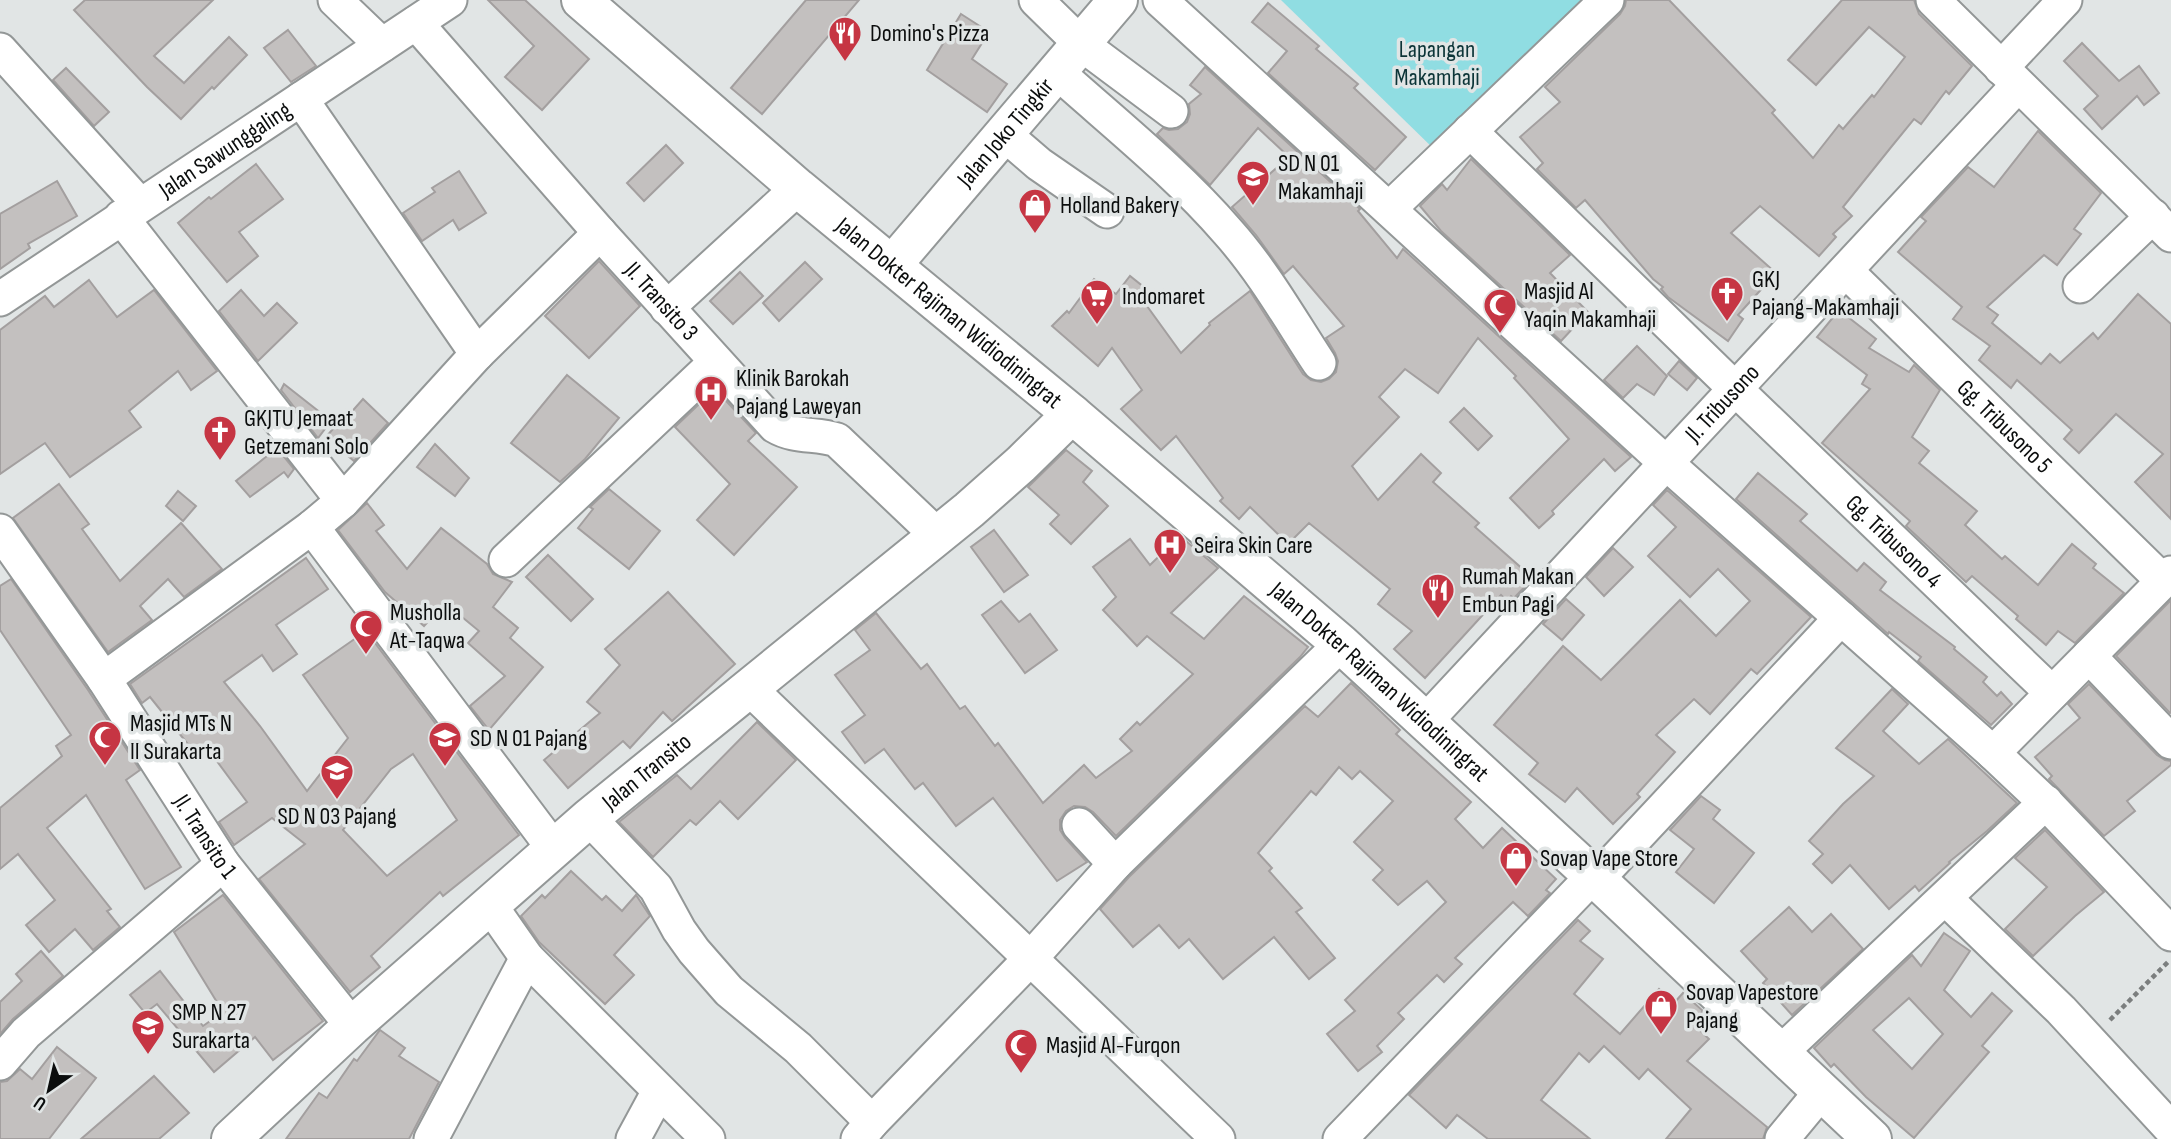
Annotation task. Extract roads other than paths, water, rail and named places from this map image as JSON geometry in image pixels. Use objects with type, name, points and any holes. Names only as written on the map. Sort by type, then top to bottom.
[{"type":"main road","name":"Jalan Dokter Rajiman Widiodiningrat","points":[[581,0],[799,188],[1072,414],[1340,644],[1595,878],[1872,1139]]},
{"type":"main road","name":"Jalan Joko Tingkir","points":[[893,264],[1118,0]]},
{"type":"main road","name":"Jalan Transito","points":[[231,1139],[352,1026],[589,818],[938,536],[1002,482],[1072,414]]},
{"type":"street","points":[[335,0],[382,45]]},
{"type":"street","name":"Jalan Sawunggaling","points":[[0,299],[450,0]]},
{"type":"street","points":[[1036,0],[1068,57],[1228,232],[1319,363]]},
{"type":"street","points":[[1160,0],[1665,462],[1993,753],[2046,802],[2171,934]]},
{"type":"street","points":[[1389,209],[1607,0]]},
{"type":"street","points":[[1933,0],[2010,76],[2161,215],[2080,286]]},
{"type":"street","name":"Jl. Tribusono","points":[[1425,722],[1846,271],[2010,76],[2065,0]]},
{"type":"street","name":"Jl. Transito 3","points":[[416,23],[600,233],[775,426],[795,435],[837,440],[938,536]]},
{"type":"street","points":[[0,50],[131,211],[343,501]]},
{"type":"street","points":[[1068,57],[1171,111]]},
{"type":"street","points":[[301,99],[477,354]]},
{"type":"street","name":"Gg. Tribusono 4","points":[[1470,131],[2052,694]]},
{"type":"street","points":[[1003,133],[1039,164],[1107,211]]},
{"type":"street","points":[[667,308],[799,188]]},
{"type":"street","points":[[104,679],[312,527],[343,501],[477,354],[600,233]]},
{"type":"street","name":"Gg. Tribusono 5","points":[[1846,271],[2167,577]]},
{"type":"street","points":[[506,560],[716,362]]},
{"type":"street","points":[[312,527],[554,849]]},
{"type":"street","name":"Jl. Transito 1","points":[[5,548],[104,679],[223,864],[352,1026]]},
{"type":"street","points":[[1993,753],[2167,577]]},
{"type":"street","points":[[1340,1139],[1595,878],[1842,618]]},
{"type":"street","points":[[589,818],[656,888],[679,930],[729,991],[798,1048],[865,1131],[1030,959],[1115,864],[1340,644]]},
{"type":"street","points":[[2089,656],[2171,743]]},
{"type":"street","points":[[749,688],[1217,1139]]},
{"type":"street","points":[[1780,1054],[2046,802]]},
{"type":"street","points":[[1079,825],[1115,864]]},
{"type":"street","points":[[0,1063],[26,1032],[223,864]]},
{"type":"street","points":[[1945,898],[2061,1010],[2171,1129]]},
{"type":"street","points":[[489,905],[527,958],[708,1139]]},
{"type":"street","points":[[431,1139],[527,958]]},
{"type":"street","points":[[633,1139],[659,1091]]},
{"type":"street","points":[[1782,1139],[1821,1092]]},
{"type":"place","name":"Domino's Pizza","points":[[845,63]]},
{"type":"place","name":"SD N 01 Makamhaji","points":[[1253,207]]},
{"type":"place","name":"Holland Bakery","points":[[1035,235]]},
{"type":"place","name":"GKJ Pajang-Makamhaji","points":[[1727,323]]},
{"type":"place","name":"Indomaret","points":[[1097,326]]},
{"type":"place","name":"Masjid Al Yaqin Makamhaji","points":[[1500,335]]},
{"type":"place","name":"Klinik Barokah Pajang Laweyan","points":[[711,422]]},
{"type":"place","name":"GKJTU Jemaat Getzemani Solo","points":[[220,462]]},
{"type":"place","name":"Seira Skin Care","points":[[1170,575]]},
{"type":"place","name":"Rumah Makan Embun Pagi","points":[[1438,620]]},
{"type":"place","name":"Musholla At-Taqwa","points":[[366,656]]},
{"type":"place","name":"Masjid MTs N II Surakarta","points":[[105,767]]},
{"type":"place","name":"SD N 01 Pajang","points":[[445,768]]},
{"type":"place","name":"SD N 03 Pajang","points":[[337,801]]},
{"type":"place","name":"Sovap Vape Store","points":[[1516,888]]},
{"type":"place","name":"Sovap Vapestore Pajang","points":[[1661,1036]]},
{"type":"place","name":"SMP N 27 Surakarta","points":[[148,1056]]},
{"type":"place","name":"Masjid Al-Furqon","points":[[1021,1075]]},
{"type":"park label","name":"Lapangan Makamhaji","points":[[1437,63]]}]
